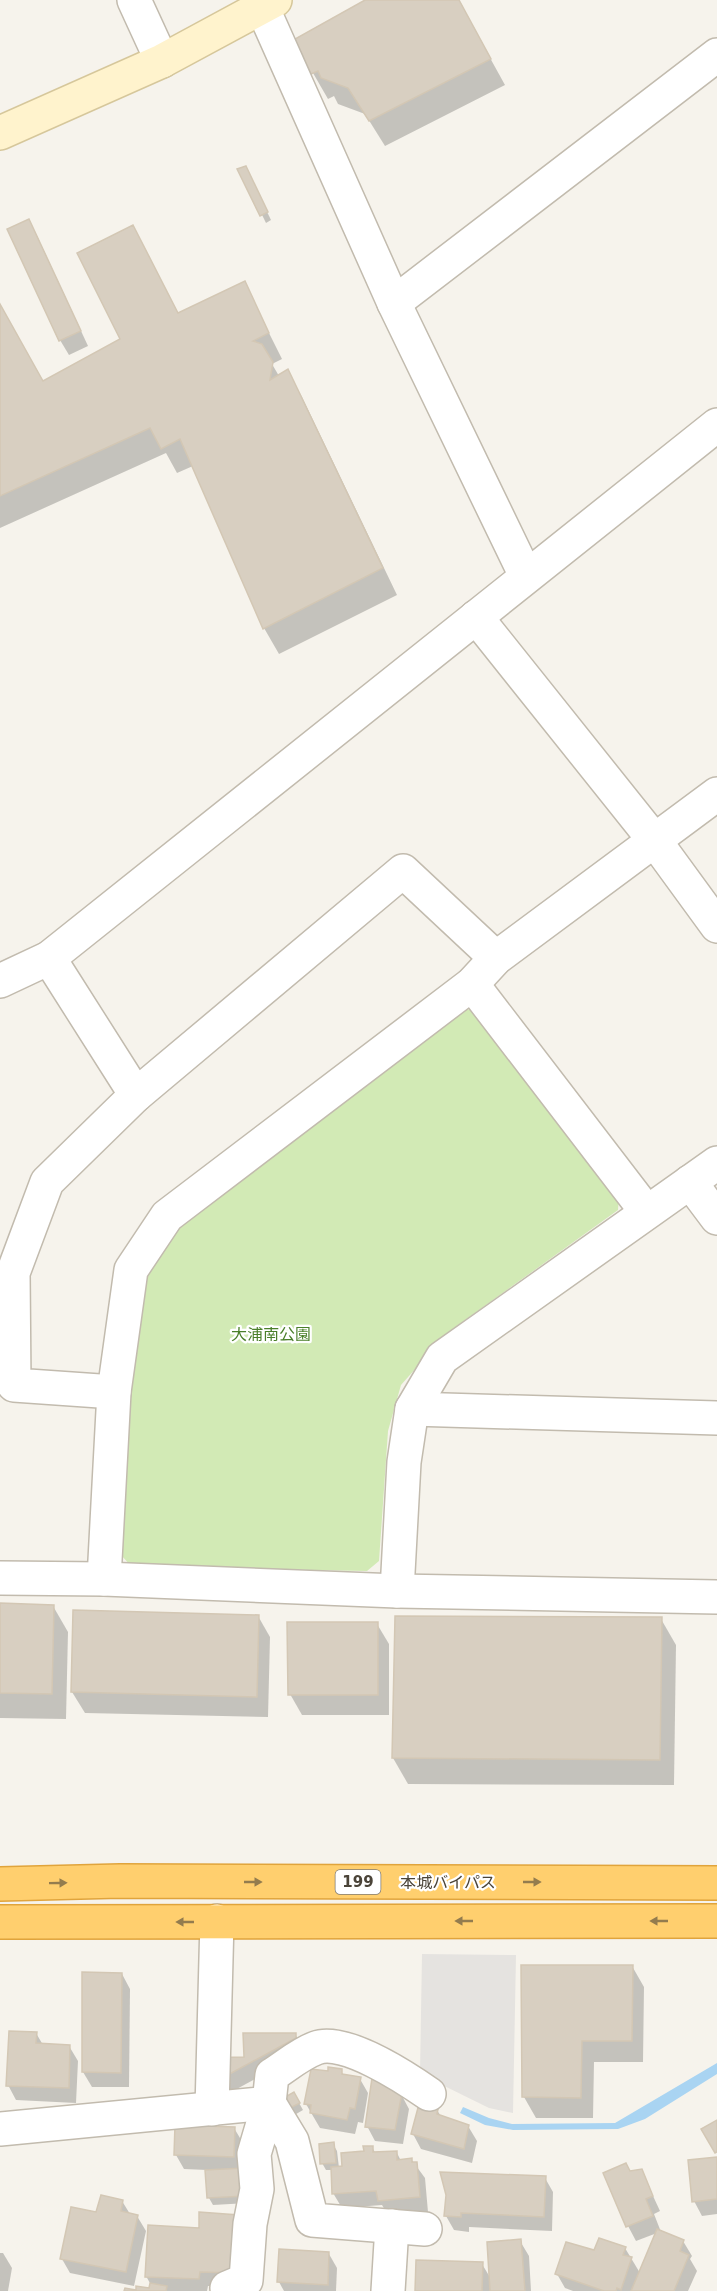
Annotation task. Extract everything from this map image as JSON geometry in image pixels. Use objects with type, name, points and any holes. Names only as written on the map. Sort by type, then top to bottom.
[{"type":"highway","name":"本城バイパス","points":[[0,1884],[120,1881],[717,1883]]},
{"type":"highway","points":[[0,1923],[717,1921]]},
{"type":"street","points":[[134,0],[162,60]]},
{"type":"street","points":[[0,133],[162,60],[269,4],[394,303],[526,576]]},
{"type":"street","points":[[394,303],[717,55]]},
{"type":"street","points":[[0,981],[49,958],[717,424]]},
{"type":"street","points":[[476,617],[655,841],[717,926]]},
{"type":"street","points":[[104,1579],[114,1392],[131,1270],[167,1216],[472,984],[496,958],[717,794]]},
{"type":"street","points":[[114,1392],[14,1385],[13,1273],[47,1182],[136,1095],[403,871],[496,958]]},
{"type":"street","points":[[49,958],[136,1095]]},
{"type":"street","points":[[472,984],[646,1211]]},
{"type":"street","points":[[398,1591],[404,1462],[412,1409],[442,1358],[646,1211],[717,1163]]},
{"type":"street","points":[[690,1182],[717,1218]]},
{"type":"street","points":[[412,1409],[717,1418]]},
{"type":"street","points":[[0,1578],[104,1579],[398,1591],[717,1597]]},
{"type":"street","points":[[212,2109],[217,1922]]},
{"type":"street","points":[[227,2288],[246,2280],[250,2224],[257,2189],[254,2154],[269,2103],[272,2075],[317,2047],[339,2049],[386,2065],[429,2094]]},
{"type":"street","points":[[0,2129],[269,2103]]},
{"type":"street","points":[[269,2103],[292,2141],[312,2220],[425,2229]]},
{"type":"street","points":[[388,2291],[392,2226]]},
{"type":"green space","name":"大浦南公園","points":[[461,1009],[476,1010],[619,1195],[618,1210],[447,1333],[401,1385],[388,1431],[379,1561],[367,1571],[132,1567],[121,1555],[131,1337],[144,1274],[176,1231]]},
{"type":"shaded area","points":[[422,1954],[516,1955],[513,2113],[489,2108],[420,2074]]},
{"type":"water","points":[[717,2063],[717,2074],[645,2119],[618,2129],[513,2130],[485,2125],[460,2113],[463,2107],[489,2118],[512,2124],[615,2123]]},
{"type":"building","points":[[365,0],[459,0],[491,59],[369,121],[348,88],[321,78],[318,71],[311,74],[295,39]]},
{"type":"building","points":[[246,166],[268,212],[260,216],[237,169]]},
{"type":"building","points":[[29,219],[81,331],[59,341],[7,229]]},
{"type":"building","points":[[133,225],[178,313],[245,281],[269,333],[253,341],[262,344],[273,362],[270,380],[288,369],[383,568],[263,629],[180,439],[161,449],[150,428],[0,496],[0,304],[43,381],[120,339],[77,253]]},
{"type":"building","points":[[0,1603],[54,1605],[52,1694],[0,1693]]},
{"type":"building","points":[[73,1610],[259,1615],[257,1697],[71,1692]]},
{"type":"building","points":[[395,1616],[662,1617],[660,1760],[392,1758]]},
{"type":"building","points":[[287,1622],[378,1622],[378,1695],[288,1695]]},
{"type":"building","points":[[521,1965],[633,1965],[632,2041],[582,2041],[581,2098],[522,2097]]},
{"type":"building","points":[[82,1972],[122,1973],[121,2073],[82,2072]]},
{"type":"building","points":[[9,2031],[37,2032],[36,2043],[70,2045],[69,2088],[6,2086]]},
{"type":"building","points":[[243,2033],[296,2033],[296,2038],[202,2089],[199,2058],[244,2057]]},
{"type":"building","points":[[328,2067],[342,2069],[342,2074],[361,2077],[355,2109],[350,2108],[347,2120],[310,2113],[311,2105],[304,2104],[311,2069],[328,2071]]},
{"type":"building","points":[[372,2078],[391,2082],[390,2089],[402,2093],[395,2130],[365,2127]]},
{"type":"building","points":[[294,2092],[300,2103],[286,2110],[280,2100]]},
{"type":"building","points":[[419,2104],[438,2109],[437,2114],[469,2125],[464,2149],[411,2134]]},
{"type":"building","points":[[717,2120],[717,2152],[715,2153],[701,2129]]},
{"type":"building","points":[[175,2125],[235,2127],[234,2157],[174,2155]]},
{"type":"building","points":[[334,2142],[336,2163],[320,2164],[319,2144]]},
{"type":"building","points":[[363,2146],[373,2146],[373,2152],[397,2151],[397,2160],[412,2158],[412,2162],[417,2162],[420,2197],[378,2201],[376,2191],[332,2194],[331,2167],[342,2166],[341,2153],[364,2151]]},
{"type":"building","points":[[717,2157],[717,2199],[692,2202],[688,2160]]},
{"type":"building","points":[[626,2163],[630,2171],[642,2169],[653,2196],[646,2199],[653,2216],[626,2227],[603,2173]]},
{"type":"building","points":[[244,2168],[245,2196],[207,2198],[205,2170]]},
{"type":"building","points":[[440,2172],[546,2176],[544,2217],[461,2213],[461,2217],[444,2216],[446,2195]]},
{"type":"building","points":[[101,2195],[123,2200],[121,2211],[138,2215],[126,2272],[60,2259],[71,2207],[96,2212]]},
{"type":"building","points":[[199,2212],[239,2215],[235,2273],[200,2272],[199,2279],[145,2277],[148,2225],[199,2228]]},
{"type":"building","points":[[657,2229],[684,2240],[680,2251],[689,2255],[674,2291],[631,2291]]},
{"type":"building","points":[[599,2238],[626,2247],[623,2255],[632,2257],[621,2290],[617,2288],[616,2291],[604,2291],[555,2274],[566,2242],[594,2250]]},
{"type":"building","points":[[521,2239],[525,2291],[490,2291],[487,2242]]},
{"type":"building","points":[[279,2249],[329,2252],[328,2285],[277,2282]]},
{"type":"building","points":[[416,2260],[483,2262],[482,2291],[415,2291]]},
{"type":"building","points":[[150,2283],[167,2286],[166,2291],[124,2291],[125,2288],[136,2290],[136,2286],[149,2288]]}]
